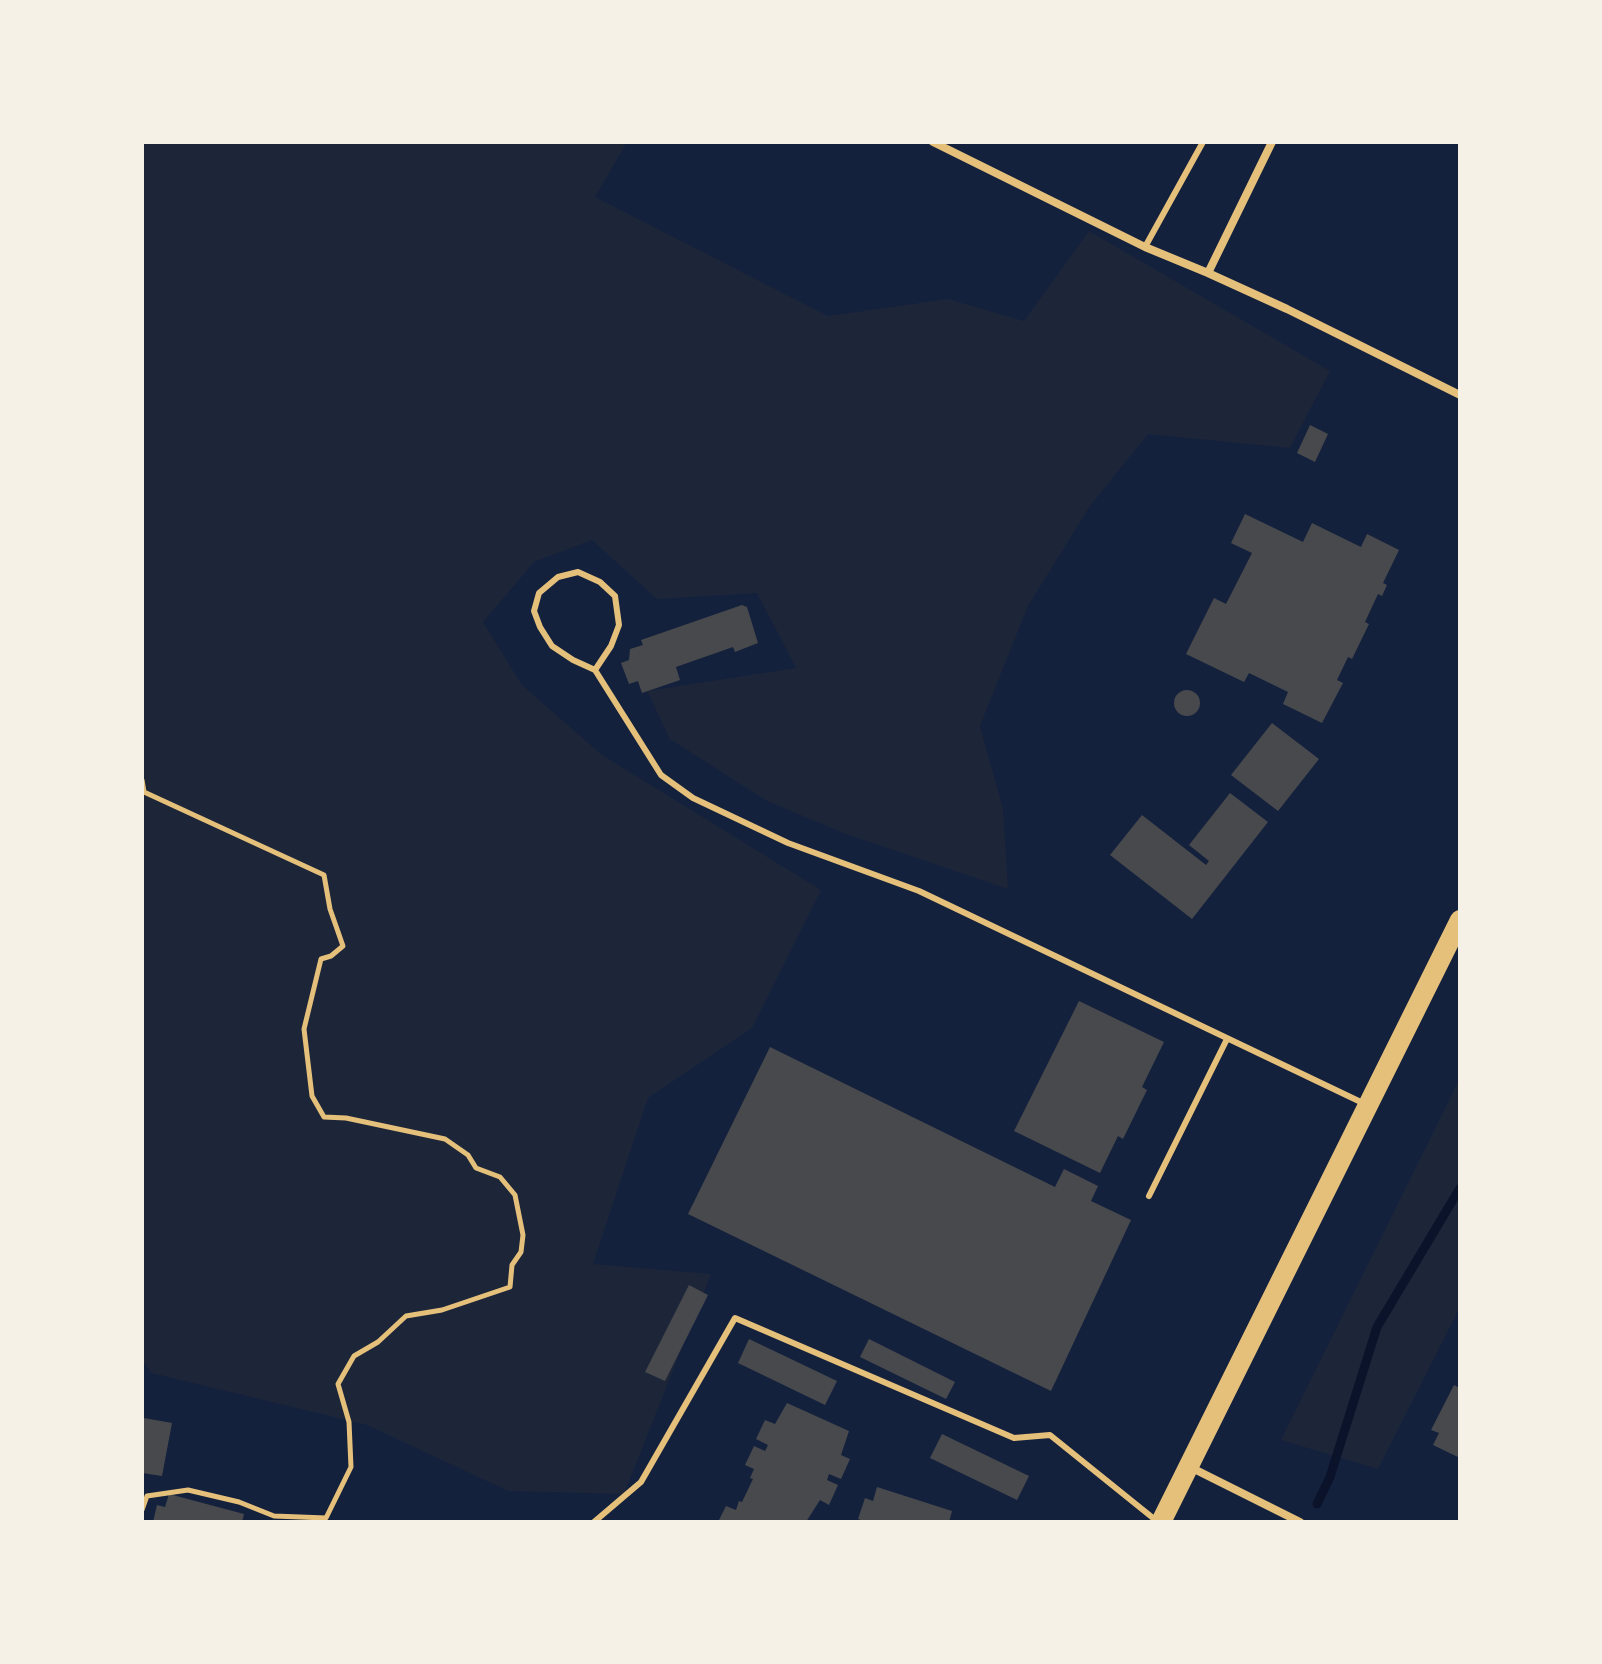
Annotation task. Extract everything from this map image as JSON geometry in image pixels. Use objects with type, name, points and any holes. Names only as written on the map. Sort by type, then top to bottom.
[{"type":"main road","points":[[1160,1522],[1460,920]]},
{"type":"street","points":[[933,142],[1145,247],[1208,273],[1460,395]]},
{"type":"street","points":[[1208,273],[1272,142]]},
{"type":"street","points":[[1189,1466],[1300,1522]]},
{"type":"lane","points":[[1145,247],[1203,142]]},
{"type":"lane","points":[[595,670],[611,646],[619,625],[615,596],[600,582],[578,572],[558,577],[539,593],[534,611],[540,627],[552,646],[595,670],[661,775],[693,798],[788,843],[919,891],[1368,1105]]},
{"type":"lane","points":[[1149,1196],[1227,1039]]},
{"type":"lane","points":[[594,1522],[641,1482],[735,1318],[1014,1438],[1050,1435],[1160,1522]]},
{"type":"path","points":[[142,780],[144,792],[324,875],[330,909],[343,946],[331,956],[321,959],[304,1029],[312,1096],[324,1117],[346,1118],[445,1139],[468,1155],[476,1168],[500,1177],[515,1195],[523,1235],[521,1252],[512,1265],[510,1287],[442,1310],[406,1316],[378,1342],[354,1356],[338,1384],[349,1422],[351,1467],[326,1518],[274,1516],[239,1502],[188,1490],[147,1496],[142,1510]]},
{"type":"shaded area","points":[[142,142],[627,142],[595,197],[828,316],[948,299],[1024,321],[1089,231],[1330,371],[1290,448],[1148,434],[1090,506],[1028,606],[980,726],[1003,809],[1008,889],[846,834],[767,801],[670,739],[647,691],[796,668],[757,593],[657,599],[592,540],[534,562],[483,622],[522,685],[602,755],[821,890],[752,1028],[648,1098],[593,1264],[711,1274],[624,1494],[508,1491],[367,1425],[152,1373],[142,1361]]},
{"type":"shaded area","points":[[1460,1078],[1460,1307],[1378,1469],[1281,1440]]},
{"type":"building","points":[[1310,425],[1328,434],[1315,462],[1297,453]]},
{"type":"building","points":[[1245,514],[1303,542],[1312,523],[1361,547],[1367,534],[1399,550],[1383,583],[1387,585],[1382,596],[1378,594],[1365,622],[1369,624],[1352,659],[1348,657],[1337,680],[1343,683],[1322,723],[1283,704],[1288,692],[1249,673],[1244,682],[1186,654],[1214,598],[1226,604],[1252,553],[1231,543]]},
{"type":"building","points":[[742,605],[747,607],[758,643],[735,652],[733,647],[676,667],[680,680],[642,693],[638,681],[629,684],[621,663],[629,660],[630,649],[643,645],[641,640]]},
{"type":"building","points":[[1187,690],[1196,694],[1200,703],[1196,712],[1187,716],[1178,712],[1174,703],[1178,694]]},
{"type":"building","points":[[1272,723],[1319,759],[1278,811],[1231,775]]},
{"type":"building","points":[[1230,793],[1268,822],[1192,919],[1110,855],[1142,815],[1206,865],[1209,861],[1189,845]]},
{"type":"building","points":[[1079,1001],[1164,1042],[1142,1087],[1147,1090],[1123,1139],[1118,1136],[1100,1173],[1014,1131]]},
{"type":"building","points":[[770,1047],[1055,1187],[1064,1169],[1098,1186],[1091,1201],[1131,1220],[1051,1391],[688,1214]]},
{"type":"building","points":[[689,1285],[708,1295],[665,1381],[645,1372]]},
{"type":"building","points":[[749,1339],[837,1381],[825,1405],[738,1363]]},
{"type":"building","points":[[869,1339],[955,1382],[946,1399],[860,1357]]},
{"type":"building","points":[[1454,1385],[1460,1388],[1460,1458],[1433,1445],[1439,1433],[1431,1430]]},
{"type":"building","points":[[787,1403],[849,1431],[841,1455],[850,1459],[841,1479],[829,1474],[827,1480],[838,1485],[829,1505],[820,1500],[806,1522],[718,1522],[726,1506],[736,1510],[739,1501],[742,1502],[753,1479],[750,1478],[754,1469],[745,1465],[754,1446],[765,1451],[768,1445],[756,1439],[765,1420],[775,1424]]},
{"type":"building","points":[[144,1418],[172,1423],[162,1476],[142,1473]]},
{"type":"building","points":[[942,1434],[1029,1476],[1017,1500],[930,1458]]},
{"type":"building","points":[[877,1487],[952,1511],[949,1522],[867,1522],[858,1519],[865,1498],[873,1501]]},
{"type":"building","points":[[169,1494],[244,1514],[242,1522],[153,1522],[157,1505],[165,1507]]},
{"type":"waterway","points":[[1317,1504],[1330,1477],[1377,1327],[1460,1188]]}]
